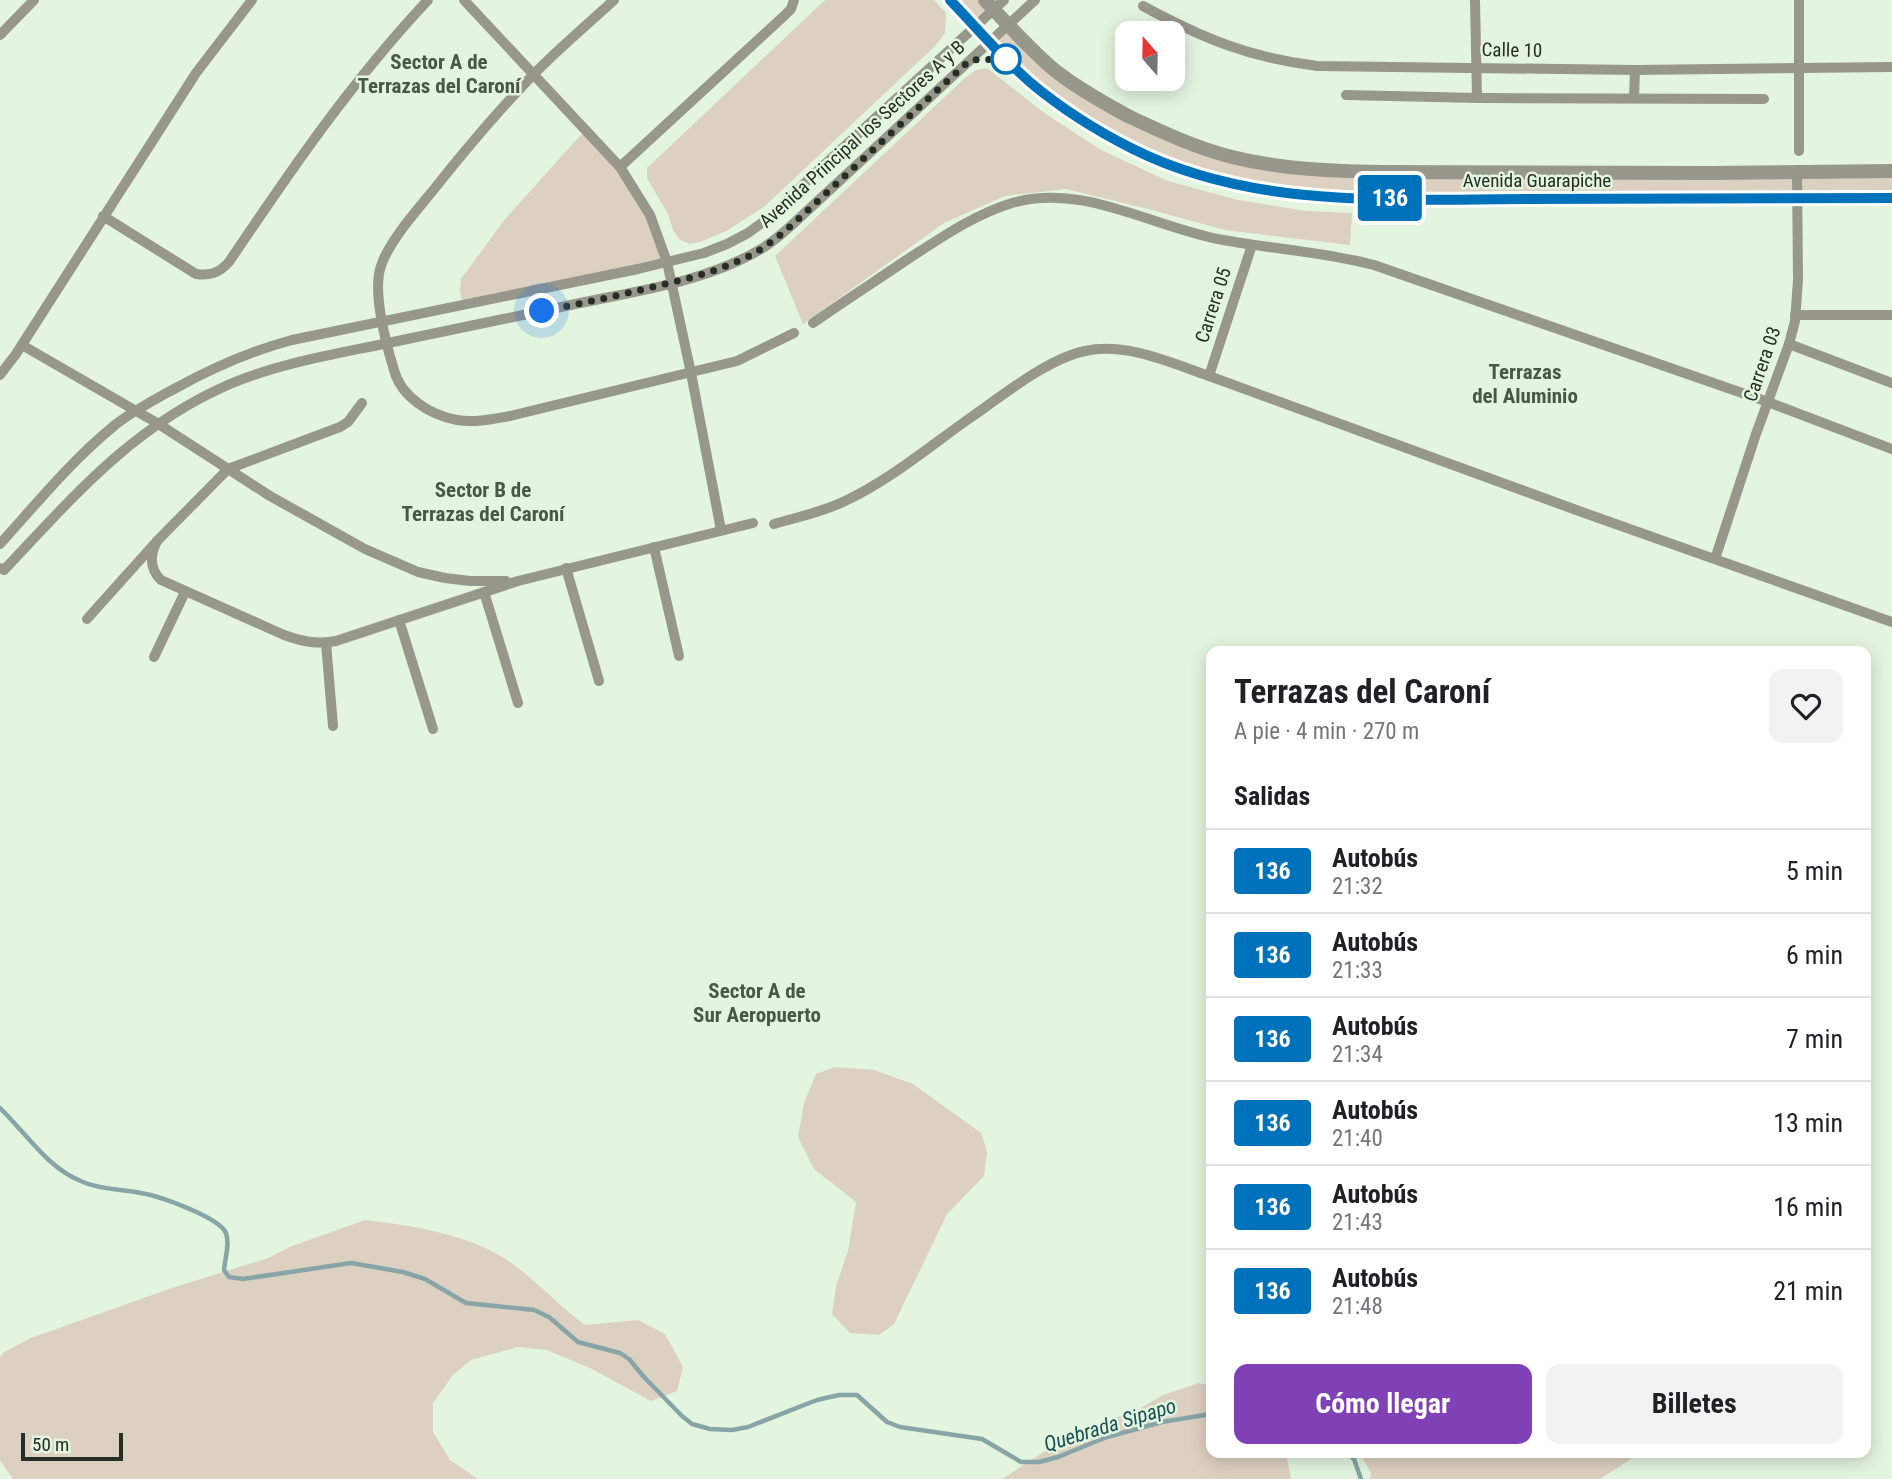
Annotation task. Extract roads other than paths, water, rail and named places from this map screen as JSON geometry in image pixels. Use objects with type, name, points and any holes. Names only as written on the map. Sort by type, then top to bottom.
[{"type":"street","points":[[0,35],[32,0]]},
{"type":"street","points":[[0,375],[22,345],[196,73],[252,0]]},
{"type":"street","points":[[103,216],[196,274],[221,271],[327,120],[428,0]]},
{"type":"street","points":[[464,0],[620,167],[650,215],[672,283],[721,530]]},
{"type":"street","points":[[614,0],[534,74],[480,133],[414,214],[386,255],[378,282],[387,343],[397,380],[409,397],[441,415],[457,420],[483,420],[510,416],[737,361],[794,333]]},
{"type":"street","points":[[620,167],[785,15],[794,0]]},
{"type":"street","name":"Avenida Guarapiche","points":[[950,0],[1030,82],[1069,112],[1134,149],[1199,175],[1262,190],[1321,196],[1444,199],[1892,198]]},
{"type":"street","name":"Avenida Principal los Sectores A y B","points":[[2,569],[119,452],[157,424],[204,396],[249,377],[294,363],[672,283],[711,272],[756,252],[776,238],[1035,0]]},
{"type":"street","points":[[1475,0],[1476,98]]},
{"type":"street","points":[[1798,0],[1799,151]]},
{"type":"street","name":"Avenida Guarapiche","points":[[994,3],[1008,25],[1054,69],[1092,95],[1170,136],[1256,162],[1368,172],[1892,171]]},
{"type":"street","name":"Avenida Principal los Sectores A y B","points":[[0,544],[74,463],[107,432],[135,411],[198,376],[254,352],[292,340],[667,262],[727,244],[762,223],[975,26],[994,3]]},
{"type":"street","name":"Calle 10","points":[[1143,6],[1184,29],[1233,49],[1286,62],[1317,66],[1634,70],[1892,67]]},
{"type":"street","points":[[1634,70],[1634,98]]},
{"type":"street","points":[[1346,95],[1764,99]]},
{"type":"street","name":"Carrera 03","points":[[1715,559],[1789,344],[1798,280],[1797,172]]},
{"type":"street","points":[[813,323],[958,228],[996,209],[1024,201],[1054,199],[1088,202],[1197,234],[1374,265],[1768,402],[1892,449]]},
{"type":"street","name":"Carrera 05","points":[[1209,376],[1252,245]]},
{"type":"street","points":[[1795,315],[1892,315]]},
{"type":"street","points":[[1789,344],[1892,383]]},
{"type":"street","points":[[22,345],[157,424],[270,496],[325,528],[393,562],[418,572],[445,578],[518,581]]},
{"type":"street","points":[[774,524],[825,509],[852,497],[901,467],[1036,373],[1085,351],[1121,350],[1209,376],[1892,622]]},
{"type":"street","points":[[87,619],[157,541],[228,469],[340,427],[348,422],[362,403]]},
{"type":"street","points":[[157,541],[151,559],[156,575],[161,580],[284,635],[299,640],[326,643],[518,581],[753,523]]},
{"type":"street","points":[[654,547],[679,656]]},
{"type":"street","points":[[566,568],[599,681]]},
{"type":"street","points":[[154,657],[185,592]]},
{"type":"street","points":[[484,593],[517,703]]},
{"type":"street","points":[[399,620],[433,729]]},
{"type":"street","points":[[326,643],[333,726]]},
{"type":"waterway","name":"Quebrada Sipapo","points":[[0,1108],[48,1159],[70,1176],[97,1187],[161,1198],[212,1220],[226,1233],[224,1270],[229,1277],[243,1279],[351,1263],[403,1272],[425,1279],[466,1303],[534,1310],[549,1317],[578,1342],[620,1353],[629,1359],[682,1416],[692,1424],[710,1429],[732,1430],[748,1427],[817,1400],[839,1395],[857,1395],[887,1422],[900,1427],[982,1439],[1021,1462],[1039,1462],[1107,1437],[1162,1422],[1206,1415]]},
{"type":"waterway","name":"Quebrada Sipapo","points":[[1353,1458],[1361,1479]]},
{"type":"district","name":"Sector A de Terrazas del Caroní","points":[[439,74]]},
{"type":"district","name":"Terrazas del Aluminio","points":[[1525,384]]},
{"type":"district","name":"Sector B de Terrazas del Caroní","points":[[483,502]]},
{"type":"district","name":"Sector A de Sur Aeropuerto","points":[[757,1003]]}]
